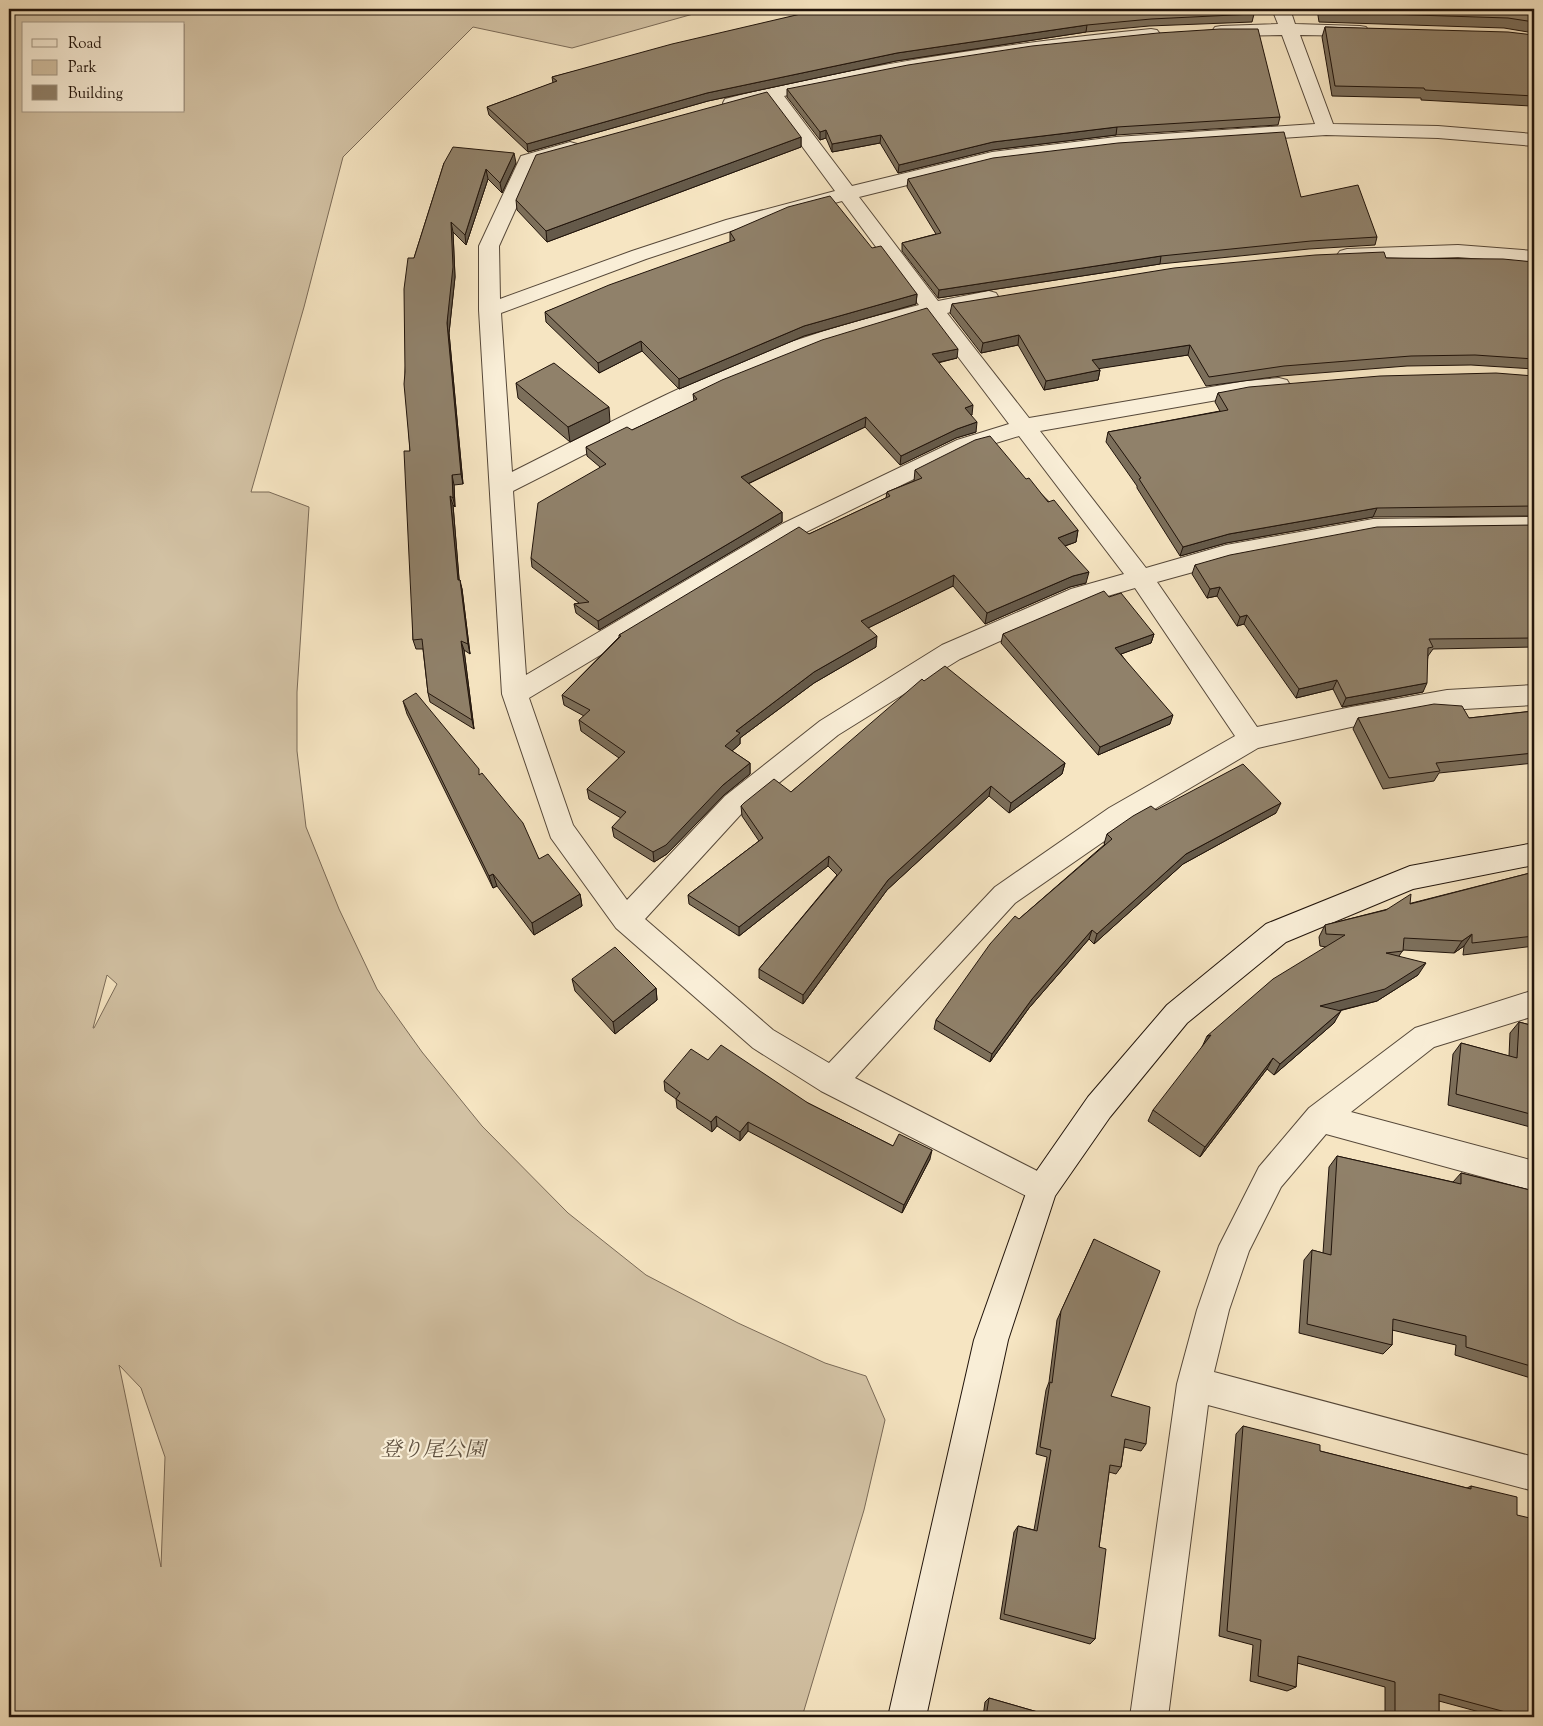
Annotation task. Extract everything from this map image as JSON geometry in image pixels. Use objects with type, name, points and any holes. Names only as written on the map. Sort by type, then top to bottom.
[{"type":"street","points":[[1281,9],[1326,129]]},
{"type":"street","points":[[1203,31],[1290,29],[1378,31]]},
{"type":"street","points":[[717,107],[772,93],[903,66],[1055,42],[1174,32]]},
{"type":"street","points":[[772,93],[932,308],[1141,578],[1251,739]]},
{"type":"street","points":[[490,310],[639,255],[733,224],[992,158],[1052,150],[1220,134],[1326,129],[1438,132],[1534,140]]},
{"type":"street","points":[[591,142],[528,160],[489,246],[490,310],[515,694],[561,830],[626,920],[763,1039],[832,1081],[1042,1189]]},
{"type":"street","points":[[1331,256],[1458,251],[1534,257]]},
{"type":"street","points":[[501,487],[714,383],[813,343],[932,308],[1010,295]]},
{"type":"street","points":[[515,694],[790,530],[965,445],[1024,427],[1246,388],[1296,384]]},
{"type":"street","points":[[626,920],[734,804],[829,728],[951,652],[1080,595],[1226,554],[1373,527],[1534,525]]},
{"type":"street","points":[[832,1081],[1005,895],[1120,816],[1251,739],[1351,717],[1447,700],[1534,695]]},
{"type":"street","points":[[907,1717],[991,1340],[1042,1189],[1099,1107],[1177,1014],[1276,933],[1410,878],[1534,854]]},
{"type":"street","points":[[1149,1717],[1194,1384],[1213,1310],[1235,1246],[1270,1177],[1320,1118],[1425,1037],[1534,1004]]},
{"type":"street","points":[[1320,1118],[1534,1176]]},
{"type":"street","points":[[1194,1384],[1534,1474]]},
{"type":"green space","name":"登り尾公園","points":[[9,9],[711,9],[572,48],[473,27],[343,157],[304,307],[251,492],[269,492],[309,507],[297,692],[297,751],[306,827],[339,909],[377,989],[422,1052],[482,1126],[568,1213],[646,1275],[738,1323],[825,1363],[866,1376],[885,1420],[864,1510],[802,1717],[9,1717]],"holes":[[[107,975],[117,984],[93,1028]],[[119,1365],[141,1388],[165,1457],[161,1567]]]},
{"type":"building","points":[[822,9],[1253,9],[1254,14],[1151,19],[1087,25],[897,53],[707,93],[527,144],[487,107],[557,81],[552,77],[672,44]]},
{"type":"building","points":[[1321,9],[1534,9],[1534,22],[1508,18],[1322,12]]},
{"type":"building","points":[[1325,27],[1508,32],[1534,35],[1534,96],[1425,90],[1424,88],[1335,86]]},
{"type":"building","points":[[1220,29],[1258,29],[1280,117],[1117,127],[993,142],[899,165],[881,135],[832,144],[826,130],[820,132],[787,89],[908,65],[1032,46],[1158,33]]},
{"type":"building","points":[[767,92],[801,137],[546,231],[516,200],[536,155]]},
{"type":"building","points":[[1284,132],[1301,197],[1358,185],[1377,237],[1311,241],[1161,256],[939,290],[902,243],[941,233],[908,179],[993,158],[1118,143]]},
{"type":"building","points":[[453,147],[514,153],[500,183],[486,169],[465,235],[451,222],[453,267],[447,323],[461,474],[452,475],[453,498],[450,496],[458,580],[460,580],[468,644],[461,641],[472,720],[428,693],[422,639],[413,640],[404,451],[410,451],[404,384],[404,289],[408,258],[414,258],[444,163]]},
{"type":"building","points":[[830,196],[872,248],[881,246],[917,294],[804,326],[679,379],[641,341],[598,363],[545,312],[609,285],[735,240],[730,232],[788,207]]},
{"type":"building","points":[[1384,252],[1386,258],[1503,259],[1534,262],[1534,359],[1475,355],[1411,356],[1284,366],[1209,377],[1190,345],[1092,360],[1100,370],[1046,381],[1019,335],[983,343],[952,304],[1174,268],[1315,255]]},
{"type":"building","points":[[927,308],[958,349],[932,354],[973,405],[965,408],[977,422],[957,429],[901,456],[866,417],[741,477],[782,512],[598,621],[574,604],[589,602],[531,558],[538,503],[606,464],[586,447],[627,427],[632,430],[697,399],[693,394],[722,380],[822,340]]},
{"type":"building","points":[[554,363],[609,407],[568,427],[516,383]]},
{"type":"building","points":[[1496,373],[1534,376],[1534,506],[1377,508],[1229,534],[1183,547],[1139,479],[1141,478],[1108,432],[1228,410],[1218,393],[1249,387],[1380,376]]},
{"type":"building","points":[[990,436],[1026,479],[1029,478],[1048,502],[1054,500],[1078,530],[1058,538],[1089,572],[1073,576],[987,613],[954,575],[861,621],[877,636],[814,672],[736,731],[740,733],[725,746],[750,763],[723,785],[666,845],[653,852],[612,827],[626,812],[587,789],[625,752],[579,720],[590,710],[562,695],[621,636],[619,635],[799,527],[809,534],[890,496],[887,492],[922,478],[915,470],[975,440]]},
{"type":"building","points":[[1534,525],[1534,638],[1429,639],[1433,647],[1428,648],[1427,683],[1346,698],[1337,680],[1299,689],[1247,615],[1240,617],[1220,587],[1210,589],[1195,565],[1230,555],[1377,527]]},
{"type":"building","points":[[1104,591],[1109,597],[1121,593],[1154,634],[1115,648],[1173,715],[1100,747],[1003,634]]},
{"type":"building","points":[[945,666],[1065,763],[1011,803],[991,786],[888,880],[803,995],[759,969],[842,870],[829,856],[739,927],[688,895],[763,838],[741,806],[744,803],[774,779],[791,792],[922,679],[924,681]]},
{"type":"building","points":[[416,693],[479,769],[479,775],[482,773],[523,823],[539,859],[548,854],[580,894],[532,923],[493,874],[489,876],[403,701]]},
{"type":"building","points":[[1434,704],[1462,706],[1469,718],[1534,711],[1534,753],[1436,763],[1440,771],[1389,778],[1358,718]]},
{"type":"building","points":[[1243,764],[1281,803],[1186,854],[1097,934],[1092,930],[1032,999],[992,1054],[936,1020],[990,944],[1015,916],[1019,919],[1112,839],[1107,834],[1151,806],[1156,810]]},
{"type":"building","points":[[1534,872],[1534,936],[1472,943],[1472,934],[1462,941],[1404,938],[1403,951],[1386,953],[1426,963],[1385,989],[1320,1006],[1341,1011],[1280,1064],[1273,1058],[1205,1147],[1153,1110],[1211,1035],[1207,1036],[1273,979],[1345,935],[1326,934],[1325,925],[1386,910],[1411,894],[1410,904]]},
{"type":"building","points":[[615,947],[656,988],[613,1022],[572,979]]},
{"type":"building","points":[[1519,1022],[1534,1026],[1534,1115],[1456,1094],[1461,1043],[1517,1058]]},
{"type":"building","points":[[721,1045],[808,1103],[893,1146],[899,1134],[932,1150],[904,1205],[748,1122],[740,1132],[716,1116],[711,1122],[676,1099],[680,1093],[664,1081],[691,1049],[708,1060]]},
{"type":"building","points":[[1337,1156],[1461,1184],[1461,1173],[1534,1191],[1534,1367],[1466,1347],[1466,1336],[1393,1319],[1392,1345],[1307,1324],[1312,1250],[1331,1255]]},
{"type":"building","points":[[1094,1239],[1160,1271],[1111,1396],[1150,1407],[1146,1444],[1125,1439],[1121,1467],[1110,1465],[1099,1547],[1106,1549],[1095,1639],[1004,1614],[1018,1526],[1037,1531],[1051,1450],[1040,1447],[1050,1382],[1052,1383],[1061,1311]]},
{"type":"building","points":[[1243,1426],[1320,1445],[1320,1451],[1471,1489],[1471,1486],[1517,1497],[1517,1515],[1534,1519],[1534,1717],[1524,1717],[1439,1694],[1439,1717],[1404,1717],[1395,1715],[1395,1682],[1298,1656],[1296,1687],[1258,1676],[1261,1640],[1227,1631]]},
{"type":"building","points":[[989,1698],[1055,1717],[986,1717]]}]
